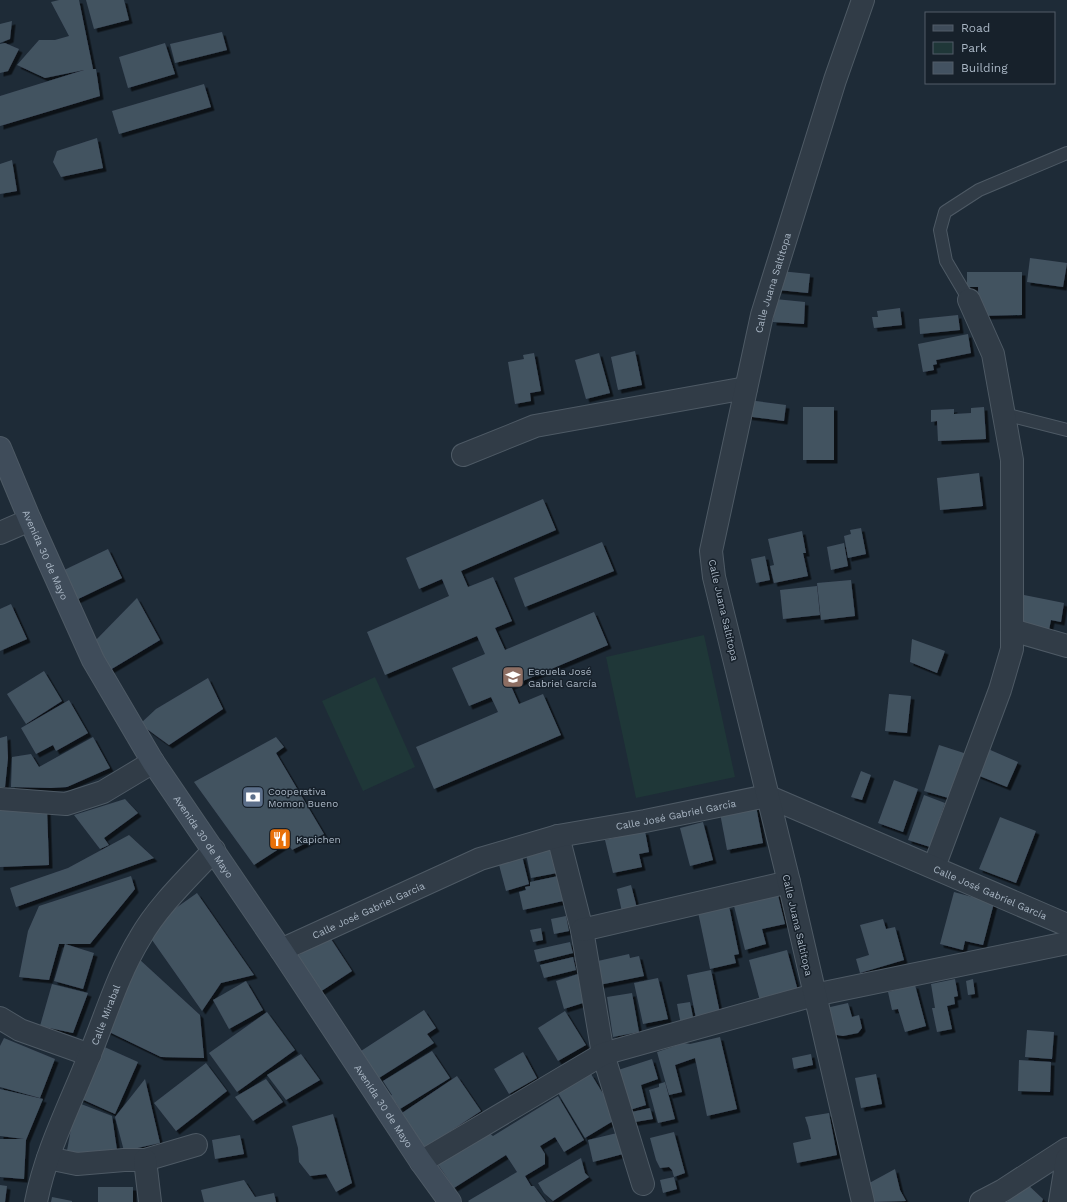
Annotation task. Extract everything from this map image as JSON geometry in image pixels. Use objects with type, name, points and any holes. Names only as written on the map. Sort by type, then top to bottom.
[{"type":"main road","name":"Avenida 30 de Mayo","points":[[0,448],[30,520],[93,660],[153,762],[214,850],[421,1162],[450,1202]]},
{"type":"street","name":"Calle Juana Saltitopa","points":[[862,1202],[789,882],[714,577],[711,551],[762,315],[833,88],[863,0]]},
{"type":"street","points":[[934,867],[1000,690],[1012,649],[1012,460],[993,354],[969,300]]},
{"type":"street","points":[[463,455],[535,426],[746,388]]},
{"type":"street","points":[[0,533],[30,520]]},
{"type":"street","points":[[1012,630],[1067,646]]},
{"type":"street","points":[[0,799],[66,804],[103,792],[153,762]]},
{"type":"street","name":"Calle José Gabriel García","points":[[281,950],[480,859],[558,836],[767,796],[1067,925]]},
{"type":"street","points":[[558,836],[582,930],[603,1054],[643,1184]]},
{"type":"street","name":"Calle Mirabal","points":[[36,1202],[48,1158],[90,1055],[119,977],[140,937],[160,910],[214,850]]},
{"type":"street","points":[[582,930],[789,882]]},
{"type":"street","points":[[421,1162],[603,1054],[814,995],[1067,943]]},
{"type":"street","points":[[0,1018],[20,1030],[90,1055]]},
{"type":"street","points":[[48,1158],[77,1164],[124,1160],[145,1160],[196,1145]]},
{"type":"street","points":[[981,1202],[1002,1191],[1067,1149]]},
{"type":"street","points":[[1060,1202],[1067,1159]]},
{"type":"street","points":[[145,1160],[150,1202]]},
{"type":"lane","points":[[969,300],[946,261],[940,230],[945,212],[979,190],[1067,153]]},
{"type":"lane","points":[[1004,414],[1067,430]]},
{"type":"green space","points":[[704,635],[735,777],[636,798],[606,657]]},
{"type":"green space","points":[[375,677],[415,767],[363,791],[322,701]]},
{"type":"building","points":[[59,0],[79,0],[93,69],[96,69],[100,96],[0,126],[0,96],[84,70],[45,78],[17,65],[39,40],[55,40],[69,36],[51,2]]},
{"type":"building","points":[[86,0],[124,0],[129,20],[94,29]]},
{"type":"building","points":[[12,21],[10,39],[0,43],[0,24]]},
{"type":"building","points":[[222,32],[227,50],[175,63],[170,44]]},
{"type":"building","points":[[5,43],[19,49],[8,71],[0,73],[0,44]]},
{"type":"building","points":[[165,43],[175,74],[128,88],[119,57]]},
{"type":"building","points":[[204,84],[211,107],[119,134],[112,111]]},
{"type":"building","points":[[97,138],[103,168],[61,177],[53,162],[57,151]]},
{"type":"building","points":[[12,160],[17,191],[0,194],[0,164]]},
{"type":"building","points":[[1030,258],[1067,263],[1063,287],[1027,282]]},
{"type":"building","points":[[780,271],[810,274],[808,293],[778,290]]},
{"type":"building","points":[[967,272],[1022,272],[1022,315],[979,316],[978,287],[967,287]]},
{"type":"building","points":[[775,299],[805,302],[804,324],[773,322]]},
{"type":"building","points":[[900,308],[902,325],[874,328],[872,317],[878,317],[877,311]]},
{"type":"building","points":[[958,315],[960,330],[920,334],[919,319]]},
{"type":"building","points":[[968,334],[971,353],[936,360],[937,364],[933,365],[934,370],[923,372],[918,344]]},
{"type":"building","points":[[635,351],[642,385],[618,390],[611,357]]},
{"type":"building","points":[[534,353],[541,391],[530,393],[531,401],[515,404],[508,362],[524,359],[523,355]]},
{"type":"building","points":[[599,353],[610,393],[586,399],[575,360]]},
{"type":"building","points":[[748,400],[786,405],[784,421],[745,416]]},
{"type":"building","points":[[803,407],[834,407],[834,460],[803,460]]},
{"type":"building","points":[[984,407],[986,439],[938,441],[937,421],[931,422],[931,410],[954,409],[954,414],[971,413],[971,408]]},
{"type":"building","points":[[979,473],[983,506],[940,510],[937,478]]},
{"type":"building","points":[[543,499],[556,530],[461,571],[468,587],[493,577],[512,621],[495,628],[505,650],[594,612],[608,645],[511,686],[519,704],[543,694],[561,735],[434,789],[416,747],[498,712],[491,697],[469,706],[452,668],[485,654],[477,636],[385,675],[367,632],[449,596],[442,579],[419,589],[406,558]]},
{"type":"building","points":[[861,528],[866,554],[848,558],[844,536],[851,534],[850,530]]},
{"type":"building","points":[[802,531],[806,553],[803,553],[808,576],[774,583],[770,566],[774,565],[768,539]]},
{"type":"building","points":[[602,542],[614,571],[525,607],[514,578]]},
{"type":"building","points":[[844,543],[848,566],[831,570],[827,547]]},
{"type":"building","points":[[108,549],[122,578],[74,601],[60,572]]},
{"type":"building","points":[[765,556],[770,580],[756,583],[751,559]]},
{"type":"building","points":[[851,580],[855,616],[821,620],[817,583]]},
{"type":"building","points":[[817,586],[820,615],[783,619],[780,590]]},
{"type":"building","points":[[1024,595],[1064,603],[1061,622],[1051,620],[1049,630],[1019,625]]},
{"type":"building","points":[[137,598],[160,640],[110,670],[93,643]]},
{"type":"building","points":[[11,604],[27,639],[0,651],[0,609]]},
{"type":"building","points":[[912,639],[945,651],[937,673],[910,662]]},
{"type":"building","points":[[44,671],[62,701],[26,724],[7,694]]},
{"type":"building","points":[[208,678],[223,709],[169,745],[140,724],[156,709]]},
{"type":"building","points":[[889,694],[911,696],[907,733],[885,731]]},
{"type":"building","points":[[69,700],[88,733],[56,751],[53,745],[36,754],[21,728]]},
{"type":"building","points":[[7,736],[8,758],[5,787],[0,787],[0,738]]},
{"type":"building","points":[[93,737],[110,768],[67,787],[11,787],[12,757],[31,754],[39,767]]},
{"type":"building","name":"Cooperativa Momon Bueno","points":[[276,737],[284,747],[276,753],[324,834],[292,850],[288,843],[254,865],[194,782]]},
{"type":"building","points":[[939,745],[967,754],[952,799],[924,791]]},
{"type":"building","points":[[988,749],[1018,762],[1007,787],[977,775]]},
{"type":"building","points":[[861,771],[871,775],[862,800],[851,797]]},
{"type":"building","points":[[894,780],[918,789],[903,832],[878,823]]},
{"type":"building","points":[[924,795],[945,803],[930,847],[908,840]]},
{"type":"building","points":[[125,799],[138,813],[104,838],[109,845],[100,849],[74,815]]},
{"type":"building","points":[[0,806],[47,808],[49,865],[0,867]]},
{"type":"building","points":[[756,806],[763,843],[727,850],[720,813]]},
{"type":"building","points":[[1000,817],[1036,831],[1016,883],[979,869]]},
{"type":"building","points":[[703,822],[713,860],[690,866],[680,828]]},
{"type":"building","points":[[645,831],[649,852],[639,854],[642,867],[613,873],[605,840]]},
{"type":"building","points":[[129,835],[154,858],[16,907],[10,888],[68,868]]},
{"type":"building","points":[[553,849],[557,873],[531,878],[526,854]]},
{"type":"building","points":[[522,856],[529,884],[506,891],[498,861]]},
{"type":"building","points":[[131,876],[135,889],[90,944],[59,944],[49,980],[19,977],[28,931],[39,906]]},
{"type":"building","points":[[558,876],[563,901],[523,910],[519,892],[526,890],[525,887],[530,886],[530,882]]},
{"type":"building","points":[[631,885],[637,908],[622,912],[617,889]]},
{"type":"building","points":[[777,891],[785,924],[762,929],[766,944],[745,950],[733,902]]},
{"type":"building","points":[[954,892],[994,903],[983,945],[965,941],[963,950],[940,944]]},
{"type":"building","points":[[197,893],[254,975],[221,983],[202,1011],[145,930]]},
{"type":"building","points":[[729,906],[739,954],[734,955],[736,963],[710,969],[698,912]]},
{"type":"building","points":[[566,916],[569,931],[554,934],[551,919]]},
{"type":"building","points":[[883,919],[886,929],[895,927],[904,960],[860,973],[856,959],[869,955],[860,925]]},
{"type":"building","points":[[541,928],[543,940],[533,942],[530,930]]},
{"type":"building","points":[[329,936],[352,971],[320,992],[296,957]]},
{"type":"building","points":[[570,942],[573,953],[537,962],[534,950]]},
{"type":"building","points":[[65,944],[94,953],[83,989],[54,981]]},
{"type":"building","points":[[787,950],[798,991],[760,1001],[749,960]]},
{"type":"building","points":[[629,954],[630,958],[639,956],[644,976],[594,986],[589,963]]},
{"type":"building","points":[[573,957],[576,970],[544,978],[540,965]]},
{"type":"building","points":[[139,959],[200,1015],[204,1058],[161,1057],[105,1030]]},
{"type":"building","points":[[711,970],[720,1013],[696,1018],[687,975]]},
{"type":"building","points":[[578,974],[586,1002],[564,1009],[556,981]]},
{"type":"building","points":[[658,978],[668,1019],[643,1024],[634,983]]},
{"type":"building","points":[[955,979],[958,996],[954,997],[955,1004],[947,1006],[952,1029],[937,1032],[932,1008],[935,1008],[931,984]]},
{"type":"building","points":[[973,979],[975,994],[968,995],[966,981]]},
{"type":"building","points":[[246,981],[263,1010],[229,1029],[213,1000]]},
{"type":"building","points":[[52,984],[88,993],[73,1033],[40,1026]]},
{"type":"building","points":[[915,985],[926,1026],[905,1032],[898,1009],[892,1010],[888,992]]},
{"type":"building","points":[[632,993],[639,1032],[613,1037],[607,997]]},
{"type":"building","points":[[690,1002],[694,1022],[681,1025],[677,1004]]},
{"type":"building","points":[[848,1003],[852,1017],[859,1015],[862,1028],[858,1033],[843,1036],[831,1034],[826,1008]]},
{"type":"building","points":[[424,1010],[436,1028],[427,1034],[434,1043],[379,1078],[361,1051]]},
{"type":"building","points":[[565,1011],[586,1045],[558,1061],[538,1028]]},
{"type":"building","points":[[267,1012],[295,1050],[237,1092],[209,1053]]},
{"type":"building","points":[[1027,1030],[1054,1032],[1052,1059],[1025,1057]]},
{"type":"building","points":[[720,1037],[737,1109],[707,1116],[695,1058],[675,1065],[682,1092],[669,1095],[657,1052],[684,1043],[690,1044]]},
{"type":"building","points":[[4,1038],[55,1059],[40,1098],[0,1087],[0,1046]]},
{"type":"building","points":[[100,1045],[138,1062],[115,1114],[77,1097]]},
{"type":"building","points":[[432,1051],[450,1078],[400,1109],[396,1103],[391,1106],[386,1098],[392,1095],[383,1081]]},
{"type":"building","points":[[523,1052],[537,1078],[509,1094],[494,1069]]},
{"type":"building","points":[[301,1054],[320,1080],[286,1100],[267,1075]]},
{"type":"building","points":[[811,1054],[813,1065],[794,1069],[792,1058]]},
{"type":"building","points":[[652,1059],[658,1079],[641,1085],[646,1105],[623,1112],[609,1073]]},
{"type":"building","points":[[1019,1060],[1051,1062],[1050,1092],[1018,1091]]},
{"type":"building","points":[[206,1063],[227,1091],[176,1131],[154,1103]]},
{"type":"building","points":[[591,1074],[618,1118],[585,1138],[558,1093]]},
{"type":"building","points":[[876,1074],[882,1104],[861,1108],[855,1078]]},
{"type":"building","points":[[457,1076],[481,1111],[425,1148],[402,1113]]},
{"type":"building","points":[[145,1079],[160,1143],[124,1151],[115,1117]]},
{"type":"building","points":[[266,1079],[283,1102],[253,1121],[235,1097]]},
{"type":"building","points":[[665,1082],[675,1119],[658,1123],[649,1090],[659,1087],[659,1084]]},
{"type":"building","points":[[0,1089],[43,1099],[26,1140],[24,1179],[0,1177],[0,1139],[24,1139],[0,1136]]},
{"type":"building","points":[[558,1096],[584,1140],[564,1152],[555,1137],[540,1146],[545,1154],[545,1164],[525,1176],[531,1186],[534,1186],[546,1202],[468,1201],[517,1172],[506,1155],[454,1188],[437,1163],[486,1131],[493,1136]]},
{"type":"building","points":[[76,1102],[112,1116],[117,1150],[66,1156]]},
{"type":"building","points":[[650,1108],[653,1119],[629,1123],[627,1113]]},
{"type":"building","points":[[829,1113],[837,1155],[797,1163],[793,1143],[811,1139],[805,1117]]},
{"type":"building","points":[[333,1114],[352,1183],[336,1192],[326,1174],[310,1176],[299,1162],[298,1148],[292,1126]]},
{"type":"building","points":[[674,1132],[685,1173],[674,1177],[672,1170],[669,1167],[660,1168],[656,1160],[650,1138]]},
{"type":"building","points":[[617,1133],[623,1154],[593,1162],[588,1140]]},
{"type":"building","points":[[240,1135],[244,1154],[215,1159],[212,1140]]},
{"type":"building","points":[[581,1158],[585,1173],[589,1177],[553,1201],[544,1193],[538,1183]]},
{"type":"building","points":[[895,1169],[900,1190],[906,1201],[871,1202],[862,1187]]},
{"type":"building","points":[[674,1177],[677,1189],[663,1193],[660,1180]]},
{"type":"building","points":[[244,1180],[255,1197],[274,1193],[276,1202],[204,1202],[201,1190]]},
{"type":"building","points":[[1026,1183],[1043,1199],[1042,1202],[1008,1202],[1002,1191]]},
{"type":"building","points":[[0,1185],[7,1186],[5,1202],[0,1202]]},
{"type":"building","points":[[98,1187],[133,1187],[133,1202],[98,1202]]},
{"type":"building","points":[[52,1197],[72,1201],[72,1202],[51,1202]]},
{"type":"place","name":"Escuela José Gabriel García","points":[[513,677]]},
{"type":"place","name":"Cooperativa Momon Bueno","points":[[253,797]]},
{"type":"place","name":"Kapichen","points":[[280,839]]}]
